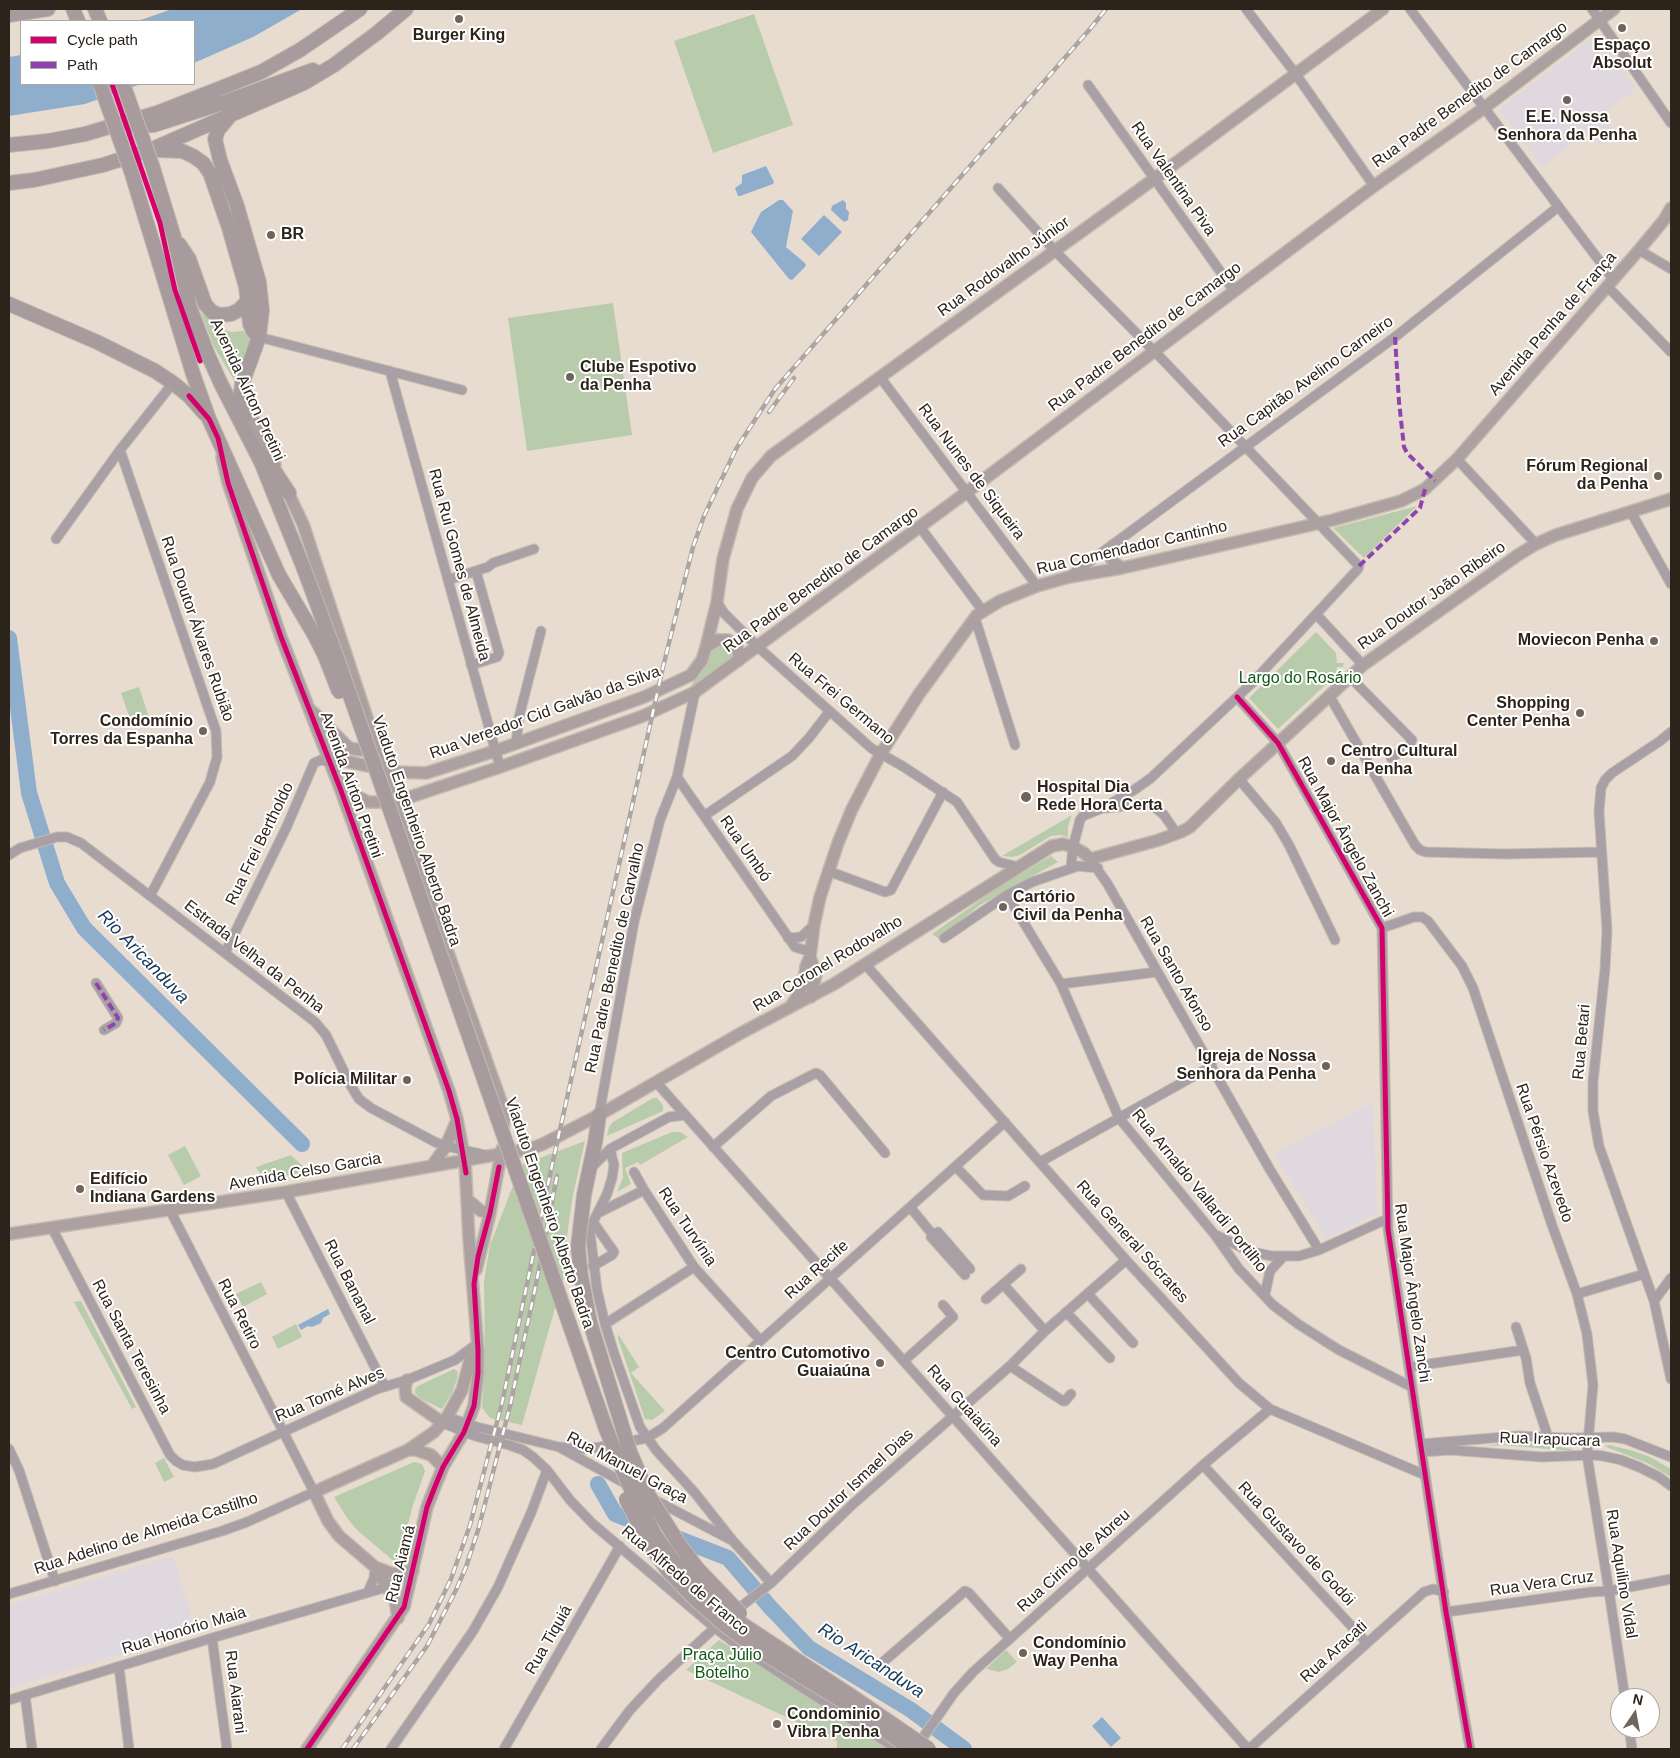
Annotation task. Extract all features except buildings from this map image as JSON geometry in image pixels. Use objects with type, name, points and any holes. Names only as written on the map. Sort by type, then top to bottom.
[{"type":"highway","points":[[9,15],[48,9]]},
{"type":"highway","points":[[9,145],[48,141],[85,134],[157,113],[262,72],[300,50],[360,9]]},
{"type":"highway","points":[[9,183],[92,168],[150,150],[304,82],[334,65],[378,33],[406,9]]},
{"type":"highway","points":[[121,124],[140,127],[154,125],[222,103],[312,70],[334,65]]},
{"type":"highway","name":"Avenida Aírton Pretini","points":[[100,85],[132,171],[193,374],[209,419],[279,575]]},
{"type":"highway","name":"Avenida Aírton Pretini","points":[[123,85],[152,165],[174,237],[190,308],[208,354],[257,454],[304,569]]},
{"type":"highway","points":[[231,114],[218,130],[215,139],[220,160],[238,206],[259,282],[262,310],[259,337],[242,384],[244,416],[241,423]]},
{"type":"highway","points":[[150,150],[169,150],[193,156],[203,163],[210,173],[246,287],[250,324],[253,331],[259,337]]},
{"type":"highway","points":[[174,237],[189,259],[205,304],[212,312],[231,314],[239,310],[248,301]]},
{"type":"highway","points":[[9,304],[97,342],[155,371],[189,396],[209,419]]},
{"type":"highway","points":[[257,454],[265,456],[288,493]]},
{"type":"highway","name":"Viaduto Engenheiro Alberto Badra","points":[[304,569],[606,1429],[628,1483],[655,1536],[691,1581],[739,1622],[853,1697],[919,1747]]},
{"type":"highway","name":"Viaduto Engenheiro Alberto Badra","points":[[279,575],[315,636],[334,678],[605,1452],[649,1544],[669,1572],[696,1600],[725,1625],[765,1654],[919,1747]]},
{"type":"highway","points":[[599,1115],[584,1195],[578,1247],[581,1276],[590,1322],[630,1452],[649,1496],[678,1544],[697,1568],[765,1638]]},
{"type":"main road","name":"Rua Rodovalho Júnior","points":[[717,602],[724,559],[738,509],[752,478],[771,456],[1154,180],[1383,9]]},
{"type":"main road","name":"Rua Padre Benedito de Camargo","points":[[695,692],[967,492],[1374,186],[1484,108],[1614,9]]},
{"type":"main road","name":"Avenida Penha de França","points":[[1457,459],[1639,250],[1664,220],[1671,208]]},
{"type":"main road","name":"Avenida Aírton Pretini","points":[[242,396],[303,524],[395,802],[502,1107],[504,1119],[502,1154],[490,1213],[478,1257],[474,1284]]},
{"type":"main road","name":"Avenida Aírton Pretini","points":[[218,438],[228,483],[282,637],[340,788],[449,1091],[464,1156],[474,1284]]},
{"type":"main road","name":"Rua Comendador Cantinho","points":[[790,1008],[799,994],[804,981],[806,966],[811,954],[814,925],[820,897],[852,808],[880,755],[920,694],[979,614],[1000,601],[1037,586],[1069,577],[1122,568],[1319,523],[1407,499],[1425,489],[1457,459]]},
{"type":"main road","name":"Rua Doutor João Ribeiro","points":[[1178,834],[1190,826],[1363,664],[1536,544],[1556,535],[1671,499]]},
{"type":"main road","points":[[1113,546],[1110,558],[1122,568]]},
{"type":"main road","name":"Rua Vereador Cid Galvão da Silva","points":[[330,762],[344,761],[409,773],[426,773],[516,744],[644,697],[683,680],[697,668],[706,647],[717,602]]},
{"type":"main road","points":[[706,647],[717,640],[728,640],[737,647],[738,661]]},
{"type":"main road","name":"Rua Vereador Cid Galvão da Silva","points":[[340,788],[368,802],[395,802],[643,716],[695,692]]},
{"type":"main road","points":[[309,707],[349,748],[361,750],[367,748],[375,739]]},
{"type":"main road","points":[[1073,847],[1090,859],[1178,834]]},
{"type":"main road","name":"Rua Coronel Rodovalho","points":[[599,1115],[865,964],[1052,846],[1063,844],[1073,847]]},
{"type":"main road","name":"Rua Comendador Cantinho","points":[[811,954],[816,974],[811,996]]},
{"type":"main road","name":"Avenida Celso Garcia","points":[[9,1234],[286,1192],[432,1166],[464,1156],[502,1154],[544,1144],[599,1115]]},
{"type":"main road","points":[[432,1166],[446,1146],[457,1119]]},
{"type":"main road","points":[[468,1200],[481,1211],[490,1213]]},
{"type":"main road","points":[[474,1284],[475,1340]]},
{"type":"main road","name":"Rua Adelino de Almeida Castilho","points":[[314,1492],[408,1450],[423,1441],[445,1420],[462,1390],[471,1363],[475,1340]]},
{"type":"main road","name":"Rua Aiamá","points":[[307,1749],[398,1618],[407,1600],[412,1571],[428,1507],[443,1467],[465,1428],[474,1406],[478,1350],[475,1340]]},
{"type":"main road","points":[[407,1380],[405,1387],[406,1396],[445,1420]]},
{"type":"main road","points":[[408,1450],[416,1450],[432,1455],[443,1467]]},
{"type":"main road","points":[[314,1492],[328,1521],[339,1536],[375,1567],[393,1574],[412,1571]]},
{"type":"main road","points":[[375,1567],[395,1600],[398,1618]]},
{"type":"street","points":[[1246,9],[1295,73],[1374,186]]},
{"type":"street","points":[[1410,9],[1558,207],[1610,283],[1671,352]]},
{"type":"street","points":[[1592,9],[1671,124]]},
{"type":"street","name":"Rua Valentina Piva","points":[[1088,85],[1234,291]]},
{"type":"street","points":[[998,188],[1055,251],[1154,350],[1359,566],[1237,697],[1151,778],[1103,808],[1083,816],[1080,820],[1073,847],[1071,867]]},
{"type":"street","name":"Rua Capitão Avelino Carneiro","points":[[1069,577],[1113,546],[1244,446],[1395,337],[1558,207]]},
{"type":"street","points":[[1639,250],[1671,269]]},
{"type":"street","points":[[259,337],[462,390]]},
{"type":"street","name":"Rua Rui Gomes de Almeida","points":[[390,371],[500,767]]},
{"type":"street","name":"Rua Nunes de Siqueira","points":[[880,377],[1037,586]]},
{"type":"street","points":[[56,539],[120,450],[173,383]]},
{"type":"street","name":"Rua Doutor Álvares Rubião","points":[[120,450],[216,731],[216,757],[210,782],[150,896]]},
{"type":"street","points":[[1457,459],[1536,544]]},
{"type":"street","points":[[1631,512],[1671,584]]},
{"type":"street","points":[[920,527],[979,614],[1015,745]]},
{"type":"street","points":[[448,580],[488,568],[493,563],[534,549]]},
{"type":"street","points":[[471,665],[497,657],[499,653],[476,571]]},
{"type":"street","name":"Rua Frei Germano","points":[[717,602],[724,613],[758,647],[829,712],[880,755],[904,767],[943,792],[962,809],[995,859],[999,862],[1018,867]]},
{"type":"street","points":[[1316,614],[1363,664]]},
{"type":"street","points":[[516,744],[519,717],[542,631]]},
{"type":"street","points":[[1350,676],[1412,740],[1409,746],[1391,758]]},
{"type":"street","name":"Rua Padre Benedito de Carvalho","points":[[599,1115],[634,922],[660,820],[677,777],[695,692]]},
{"type":"street","points":[[1329,696],[1415,845],[1420,850],[1426,852],[1505,854],[1601,852]]},
{"type":"street","points":[[1237,697],[1278,743]]},
{"type":"street","points":[[704,816],[797,752],[829,712]]},
{"type":"street","name":"Rua Betari","points":[[1671,732],[1612,773],[1600,788],[1601,852],[1607,930],[1605,969],[1593,1082],[1593,1111],[1599,1146],[1654,1302],[1671,1379]]},
{"type":"street","name":"Rua Major Ângelo Zanchi","points":[[1278,743],[1382,928],[1387,1219],[1446,1612],[1470,1749]]},
{"type":"street","name":"Rua Frei Bertholdo","points":[[225,953],[287,826],[314,763],[321,760],[330,762]]},
{"type":"street","name":"Rua Umbó","points":[[677,777],[788,938],[795,947],[811,954]]},
{"type":"street","points":[[1239,779],[1276,822],[1335,940]]},
{"type":"street","points":[[828,871],[885,892],[891,890],[943,792]]},
{"type":"street","points":[[1103,808],[1152,805],[1164,815],[1178,834]]},
{"type":"street","name":"Estrada Velha da Penha","points":[[9,855],[20,848],[57,837],[67,837],[81,843],[321,1028],[359,1099],[421,1136],[464,1156]]},
{"type":"street","points":[[944,938],[1007,895],[1032,882],[1071,867],[1085,865],[1098,868],[1102,856]]},
{"type":"street","name":"Rua Santo Afonso","points":[[1090,859],[1098,868],[1269,1168],[1319,1250]]},
{"type":"street","name":"Rua Arnaldo Vallardi Portilho","points":[[1007,895],[1061,984],[1119,1118],[1215,1235],[1239,1269],[1265,1294],[1273,1305],[1314,1335],[1339,1350],[1412,1387]]},
{"type":"street","name":"Rua Pérsio Azevedo","points":[[1382,928],[1422,917],[1428,921],[1462,966],[1473,988],[1577,1294],[1587,1334],[1593,1378],[1587,1455]]},
{"type":"street","points":[[788,938],[801,937],[814,925]]},
{"type":"street","name":"Rua General Sócrates","points":[[865,964],[1126,1260],[1239,1383],[1270,1409],[1425,1475]]},
{"type":"street","points":[[1061,984],[1158,972]]},
{"type":"street","points":[[96,983],[118,1018],[116,1022],[104,1030]]},
{"type":"street","points":[[1040,1162],[1212,1066]]},
{"type":"street","points":[[712,1147],[771,1096],[816,1073],[820,1075],[885,1153]]},
{"type":"street","name":"Rua Guaiaúna","points":[[656,1082],[1249,1749]]},
{"type":"street","points":[[669,1117],[677,1106]]},
{"type":"street","points":[[590,1169],[610,1149],[669,1117],[685,1115]]},
{"type":"street","name":"Rua Recife","points":[[647,1438],[663,1428],[1005,1122]]},
{"type":"street","points":[[610,1149],[614,1165],[612,1178],[590,1232],[593,1266],[605,1324],[636,1419],[647,1438],[695,1493],[733,1541]]},
{"type":"street","points":[[956,1167],[983,1195],[1008,1196],[1025,1186]]},
{"type":"street","name":"Rua Turvínia","points":[[634,1172],[694,1267],[760,1340]]},
{"type":"street","points":[[598,1213],[644,1190]]},
{"type":"street","name":"Rua Bananal","points":[[286,1192],[384,1386]]},
{"type":"street","points":[[910,1207],[934,1234],[938,1232],[968,1272]]},
{"type":"street","name":"Rua Retiro","points":[[170,1210],[314,1492]]},
{"type":"street","points":[[1215,1235],[1249,1251],[1271,1256],[1299,1256],[1319,1250],[1387,1219]]},
{"type":"street","points":[[593,1222],[614,1252],[593,1266]]},
{"type":"street","name":"Rua Santa Teresinha","points":[[52,1228],[170,1455],[183,1465],[195,1468]]},
{"type":"street","points":[[1265,1294],[1270,1271],[1284,1256]]},
{"type":"street","name":"Rua Doutor Ismael Dias","points":[[601,1749],[630,1710],[658,1680],[714,1627],[769,1584],[854,1504],[1126,1260]]},
{"type":"street","points":[[605,1324],[694,1267]]},
{"type":"street","points":[[986,1300],[1020,1269]]},
{"type":"street","points":[[1577,1294],[1644,1274]]},
{"type":"street","points":[[1654,1302],[1671,1278]]},
{"type":"street","points":[[1003,1284],[1045,1331]]},
{"type":"street","points":[[1088,1294],[1133,1343]]},
{"type":"street","points":[[904,1361],[953,1317],[943,1305]]},
{"type":"street","points":[[1066,1312],[1110,1358]]},
{"type":"street","points":[[1516,1327],[1526,1358],[1530,1383],[1548,1437]]},
{"type":"street","name":"Rua Tomé Alves","points":[[195,1468],[213,1464],[384,1386],[407,1380],[454,1360],[475,1340]]},
{"type":"street","points":[[1409,1367],[1523,1350]]},
{"type":"street","points":[[1010,1366],[1063,1401],[1071,1394]]},
{"type":"street","name":"Rua Cirino de Abreu","points":[[919,1747],[938,1715],[972,1672],[1203,1465],[1270,1409]]},
{"type":"street","name":"Rua Manuel Graça","points":[[445,1420],[465,1428],[559,1447],[733,1541],[769,1584]]},
{"type":"street","name":"Rua Alfredo de Franco","points":[[465,1428],[522,1450],[533,1457],[547,1470],[570,1500],[593,1524],[714,1627],[742,1648],[897,1749]]},
{"type":"street","name":"Rua Irapucara","points":[[1421,1448],[1517,1436],[1613,1437],[1625,1439],[1671,1457]]},
{"type":"street","points":[[559,1447],[600,1447],[647,1438]]},
{"type":"street","name":"Rua Irapucara","points":[[1421,1448],[1542,1457],[1603,1456],[1621,1460],[1646,1470],[1671,1486]]},
{"type":"street","points":[[9,1449],[19,1470],[55,1581]]},
{"type":"street","name":"Rua Aquilino Vidal","points":[[1587,1455],[1624,1688]]},
{"type":"street","name":"Rua Gustavo de Godói","points":[[1203,1465],[1367,1643]]},
{"type":"street","points":[[391,1749],[473,1630],[498,1587],[531,1513],[547,1470]]},
{"type":"street","name":"Rua Adelino de Almeida Castilho","points":[[9,1594],[239,1525],[314,1492]]},
{"type":"street","name":"Rua Tiquiá","points":[[504,1749],[620,1546]]},
{"type":"street","points":[[368,1592],[374,1578],[375,1567]]},
{"type":"street","name":"Rua Honório Maia","points":[[9,1700],[388,1587],[412,1571]]},
{"type":"street","name":"Rua Vera Cruz","points":[[1446,1612],[1609,1591],[1671,1579]]},
{"type":"street","name":"Rua Aracati","points":[[1249,1749],[1424,1592],[1432,1589],[1444,1592]]},
{"type":"street","points":[[882,1662],[965,1591],[969,1593],[1010,1639]]},
{"type":"street","name":"Rua Aiarani","points":[[212,1638],[228,1749]]},
{"type":"street","points":[[119,1666],[129,1749]]},
{"type":"street","points":[[25,1695],[32,1749]]},
{"type":"shaded area","name":"E.E. Nossa Senhora da Penha","points":[[1596,35],[1636,89],[1602,114],[1617,134],[1600,146],[1589,131],[1542,167],[1499,110]]},
{"type":"shaded area","points":[[1373,1102],[1377,1213],[1327,1239],[1274,1154]]},
{"type":"shaded area","points":[[173,1556],[196,1632],[9,1688],[9,1605]]},
{"type":"green space","points":[[754,14],[793,125],[713,153],[674,41]]},
{"type":"green space","name":"Clube Espotivo da Penha","points":[[613,303],[632,435],[527,451],[508,318]]},
{"type":"green space","points":[[200,311],[215,326],[231,332],[243,331],[253,343],[234,380],[214,347]]},
{"type":"green space","points":[[1417,506],[1364,558],[1333,528]]},
{"type":"green space","name":"Largo do Rosário","points":[[1316,632],[1336,653],[1337,663],[1344,663],[1343,667],[1337,667],[1335,676],[1278,729],[1249,698]]},
{"type":"green space","points":[[723,646],[732,652],[733,658],[690,687],[715,647]]},
{"type":"green space","points":[[139,687],[150,721],[133,727],[121,693]]},
{"type":"green space","points":[[1072,815],[1068,826],[1068,837],[1060,835],[1051,836],[1020,855],[1012,857],[1002,856]]},
{"type":"green space","points":[[1051,856],[1058,862],[980,905],[939,939],[932,934],[1002,885]]},
{"type":"green space","points":[[653,1098],[657,1098],[663,1105],[663,1111],[607,1136],[609,1127],[613,1122]]},
{"type":"green space","points":[[672,1132],[680,1132],[688,1137],[640,1165],[638,1162],[625,1168],[631,1184],[617,1192],[623,1178],[622,1153]]},
{"type":"green space","points":[[585,1141],[573,1195],[564,1276],[522,1425],[490,1418],[482,1408],[485,1364],[484,1281],[490,1245],[521,1165]]},
{"type":"green space","points":[[185,1146],[201,1176],[184,1185],[168,1155]]},
{"type":"green space","points":[[291,1155],[309,1172],[263,1179],[256,1167]]},
{"type":"green space","points":[[261,1282],[267,1294],[243,1307],[236,1294]]},
{"type":"green space","points":[[81,1301],[136,1407],[132,1409],[74,1302]]},
{"type":"green space","points":[[296,1324],[302,1337],[278,1349],[272,1337]]},
{"type":"green space","points":[[618,1334],[639,1367],[631,1373],[665,1411],[652,1420],[645,1419],[618,1339]]},
{"type":"green space","points":[[454,1369],[458,1372],[457,1379],[452,1393],[442,1409],[421,1399],[415,1393],[415,1389],[418,1386]]},
{"type":"green space","points":[[1538,1443],[1572,1449],[1573,1451],[1501,1445],[1480,1447],[1498,1444]]},
{"type":"green space","points":[[1609,1445],[1648,1456],[1671,1469],[1671,1477],[1647,1463],[1604,1446]]},
{"type":"green space","points":[[164,1458],[174,1477],[164,1482],[155,1463]]},
{"type":"green space","points":[[414,1462],[422,1464],[425,1471],[413,1505],[398,1563],[396,1563],[357,1530],[334,1497]]},
{"type":"green space","name":"Praça Júlio Botelho","points":[[719,1640],[888,1749],[837,1749],[837,1741],[686,1670]]},
{"type":"green space","points":[[1006,1650],[1017,1662],[1008,1669],[999,1672],[986,1669]]},
{"type":"water","points":[[172,9],[302,9],[253,37],[195,63],[195,20],[141,20]]},
{"type":"water","points":[[20,55],[20,85],[138,85],[85,104],[9,116],[9,57]]},
{"type":"water","points":[[766,166],[774,182],[773,184],[738,196],[735,188],[742,183],[742,175]]},
{"type":"water","points":[[779,200],[783,200],[793,211],[786,247],[806,264],[792,280],[789,279],[751,232],[761,212]]},
{"type":"water","points":[[843,200],[849,212],[848,220],[844,222],[831,210],[832,206]]},
{"type":"water","points":[[824,215],[842,232],[819,256],[801,239]]},
{"type":"water","points":[[328,1309],[330,1314],[323,1318],[321,1323],[301,1330],[298,1325]]},
{"type":"water","points":[[1102,1717],[1121,1738],[1111,1747],[1092,1726]]},
{"type":"waterway","name":"Rio Aricanduva","points":[[9,638],[29,793],[57,883],[84,928],[302,1144]]},
{"type":"waterway","name":"Rio Aricanduva","points":[[598,1484],[615,1514],[728,1558],[770,1607],[809,1648],[911,1710],[964,1749]]},
{"type":"railway","points":[[342,1749],[429,1624],[451,1579],[470,1525],[502,1403],[551,1170],[663,667],[693,547],[704,516],[736,449],[775,389],[1106,9]]},
{"type":"railway","points":[[769,412],[794,378]]},
{"type":"railway","points":[[353,1749],[427,1646],[466,1567],[479,1527],[510,1406],[557,1176]]},
{"type":"marked path","points":[[1395,337],[1404,447],[1407,453],[1435,481]]},
{"type":"marked path","points":[[1359,566],[1420,508],[1425,489]]},
{"type":"marked path","points":[[96,983],[118,1018],[116,1023],[104,1030]]},
{"type":"cycle path","points":[[112,85],[160,223],[175,290],[200,361]]},
{"type":"cycle path","points":[[189,396],[209,419],[218,438],[228,483],[281,637],[340,788],[449,1091],[457,1119],[466,1173]]},
{"type":"cycle path","points":[[1237,697],[1278,743],[1382,928],[1388,1229],[1446,1612],[1470,1749]]},
{"type":"cycle path","points":[[307,1749],[404,1607],[427,1507],[443,1467],[464,1432],[474,1406],[478,1373],[474,1284],[478,1257],[490,1213],[499,1167]]},
{"type":"place","name":"Burger King","points":[[459,19]]},
{"type":"place","name":"Espaço Absolut","points":[[1622,28]]},
{"type":"place","name":"E.E. Nossa Senhora da Penha","points":[[1567,100]]},
{"type":"place","name":"BR","points":[[271,235]]},
{"type":"place","name":"Clube Espotivo da Penha","points":[[570,377]]},
{"type":"place","name":"Fórum Regional da Penha","points":[[1658,476]]},
{"type":"place","name":"Moviecon Penha","points":[[1654,641]]},
{"type":"place","name":"Shopping Center Penha","points":[[1580,713]]},
{"type":"place","name":"Condomínio Torres da Espanha","points":[[203,731]]},
{"type":"place","name":"Centro Cultural da Penha","points":[[1331,761]]},
{"type":"place","name":"Hospital Dia Rede Hora Certa","points":[[1026,797]]},
{"type":"place","name":"Cartório Civil da Penha","points":[[1003,907]]},
{"type":"place","name":"Igreja de Nossa Senhora da Penha","points":[[1326,1066]]},
{"type":"place","name":"Polícia Militar","points":[[407,1080]]},
{"type":"place","name":"Edifício Indiana Gardens","points":[[80,1189]]},
{"type":"place","name":"Centro Cutomotivo Guaiaúna","points":[[880,1363]]},
{"type":"place","name":"Condomínio Way Penha","points":[[1023,1653]]},
{"type":"place","name":"Condominio Vibra Penha","points":[[777,1724]]}]
